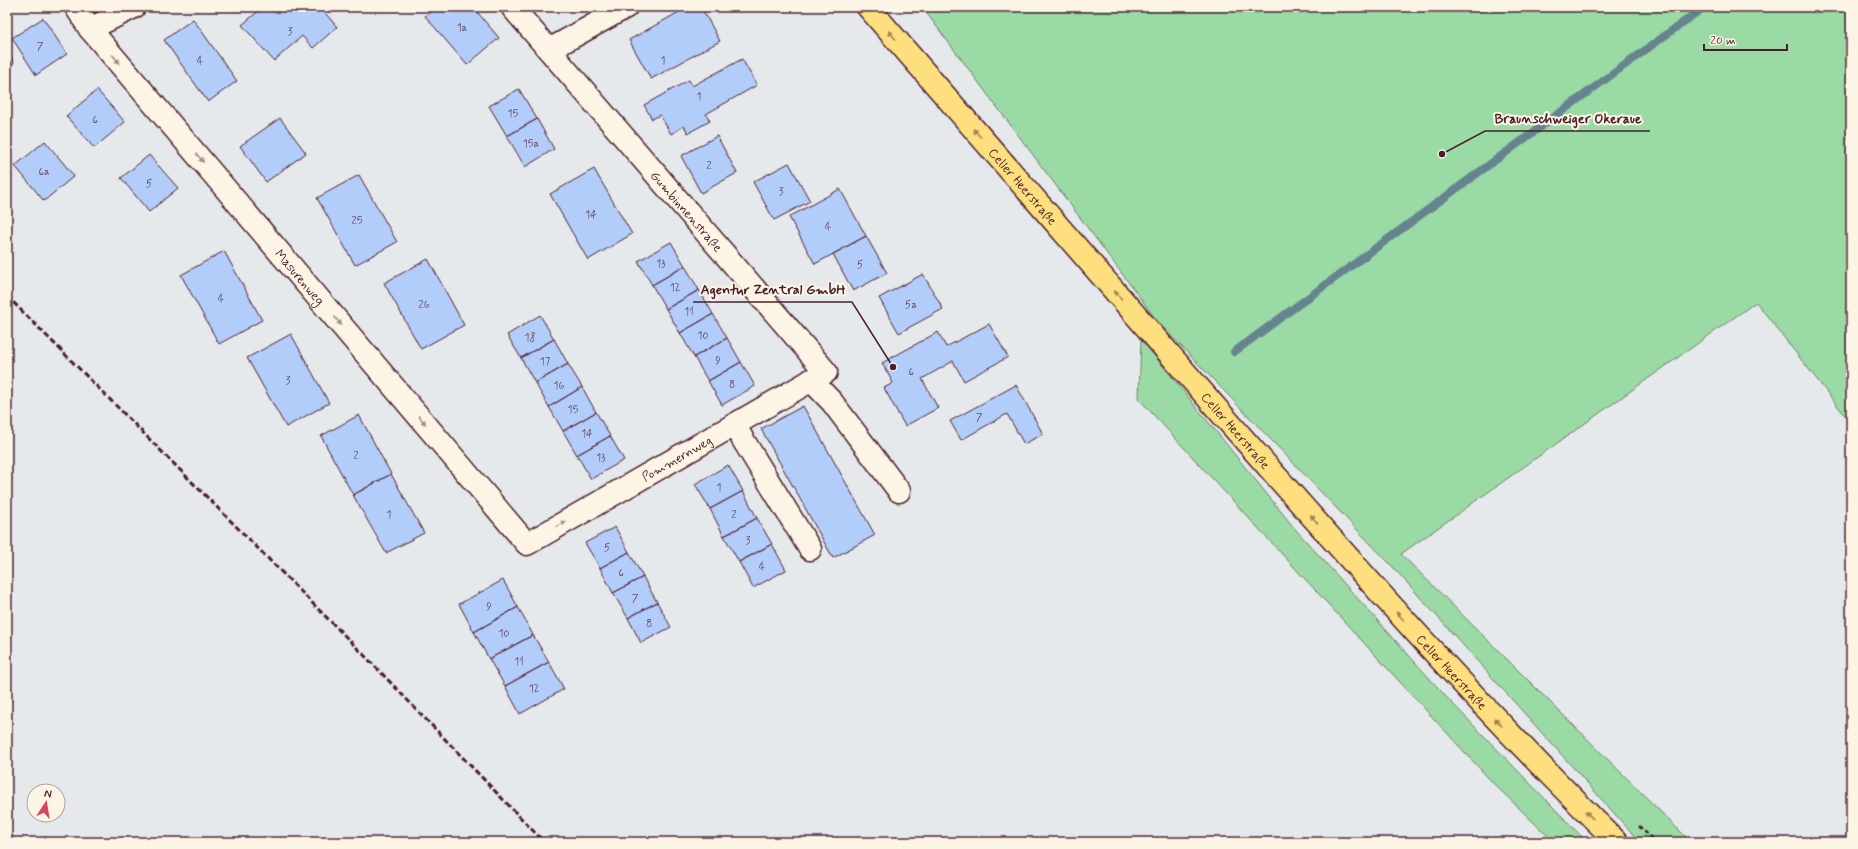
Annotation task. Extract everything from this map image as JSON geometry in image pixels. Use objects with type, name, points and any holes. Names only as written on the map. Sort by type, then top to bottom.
[{"type":"main road","name":"Celler Heerstraße","points":[[868,7],[1345,555],[1543,770],[1617,842]]},
{"type":"street","name":"Masurenweg","points":[[76,7],[90,29],[527,544]]},
{"type":"street","points":[[90,29],[134,7]]},
{"type":"street","name":"Gumbinnenstraße","points":[[512,7],[818,376],[832,402],[899,491]]},
{"type":"street","points":[[549,50],[626,7]]},
{"type":"street","name":"Pommernweg","points":[[527,544],[818,376]]},
{"type":"street","points":[[734,425],[810,549]]},
{"type":"path","points":[[1633,821],[1655,842]]},
{"type":"green space","points":[[922,7],[1851,7],[1851,423],[1756,302],[1401,554],[1691,842],[1640,842],[1391,565],[1159,323]]},
{"type":"green space","points":[[1141,339],[1296,530],[1450,701],[1587,842],[1554,842],[1494,784],[1139,399]]},
{"type":"building","points":[[263,7],[320,7],[337,27],[313,48],[302,36],[274,61],[242,25]]},
{"type":"building","points":[[437,7],[473,7],[499,38],[467,65],[425,16]]},
{"type":"building","points":[[688,7],[701,7],[720,41],[651,79],[629,40]]},
{"type":"building","points":[[43,18],[67,54],[36,75],[12,38]]},
{"type":"building","points":[[193,19],[237,81],[208,102],[164,40]]},
{"type":"building","points":[[7,50],[14,63],[7,67]]},
{"type":"building","points":[[742,59],[757,85],[706,114],[710,121],[688,133],[684,126],[671,134],[660,115],[652,119],[644,105],[689,80],[692,86]]},
{"type":"building","points":[[519,89],[537,119],[507,136],[489,106]]},
{"type":"building","points":[[97,90],[125,122],[94,148],[66,116]]},
{"type":"building","points":[[280,118],[306,153],[266,182],[240,146]]},
{"type":"building","points":[[537,119],[554,149],[525,167],[507,136]]},
{"type":"building","points":[[717,136],[737,173],[701,193],[681,156]]},
{"type":"building","points":[[45,141],[74,176],[44,201],[15,166]]},
{"type":"building","points":[[149,155],[178,188],[149,212],[121,178]]},
{"type":"building","points":[[789,163],[810,201],[774,220],[753,182]]},
{"type":"building","points":[[594,169],[632,234],[588,260],[550,194]]},
{"type":"building","points":[[359,175],[397,242],[355,265],[317,198]]},
{"type":"building","points":[[840,189],[866,236],[815,264],[789,217]]},
{"type":"building","points":[[866,236],[887,273],[853,291],[833,254]]},
{"type":"building","points":[[671,242],[685,266],[652,285],[638,261]]},
{"type":"building","points":[[224,251],[262,320],[219,344],[181,275]]},
{"type":"building","points":[[428,259],[464,325],[421,349],[384,283]]},
{"type":"building","points":[[685,266],[699,290],[666,309],[652,285]]},
{"type":"building","points":[[923,274],[943,309],[899,333],[879,298]]},
{"type":"building","points":[[699,290],[713,314],[680,333],[666,309]]},
{"type":"building","points":[[713,314],[727,338],[694,357],[680,333]]},
{"type":"building","points":[[540,315],[554,339],[521,358],[507,335]]},
{"type":"building","points":[[989,324],[1008,357],[964,381],[953,361],[922,379],[938,408],[905,426],[884,388],[893,383],[882,363],[938,332],[946,347]]},
{"type":"building","points":[[291,334],[329,403],[286,427],[247,358]]},
{"type":"building","points":[[727,338],[741,362],[708,381],[694,357]]},
{"type":"building","points":[[554,339],[568,364],[535,383],[521,358]]},
{"type":"building","points":[[741,362],[755,386],[722,405],[708,381]]},
{"type":"building","points":[[568,364],[582,387],[549,407],[535,383]]},
{"type":"building","points":[[1016,385],[1043,434],[1024,444],[1007,414],[961,440],[950,421]]},
{"type":"building","points":[[582,387],[596,412],[563,431],[549,407]]},
{"type":"building","points":[[803,406],[875,535],[833,558],[761,429]]},
{"type":"building","points":[[596,412],[610,436],[577,455],[563,431]]},
{"type":"building","points":[[359,415],[391,474],[353,495],[321,436]]},
{"type":"building","points":[[610,436],[624,460],[591,479],[577,455]]},
{"type":"building","points":[[728,465],[743,491],[710,509],[695,484]]},
{"type":"building","points":[[391,474],[424,533],[386,553],[353,495]]},
{"type":"building","points":[[743,491],[757,518],[724,536],[710,509]]},
{"type":"building","points":[[757,518],[772,544],[739,562],[724,536]]},
{"type":"building","points":[[615,527],[629,552],[600,568],[585,543]]},
{"type":"building","points":[[772,544],[786,570],[753,588],[739,562]]},
{"type":"building","points":[[629,552],[643,577],[613,593],[600,568]]},
{"type":"building","points":[[643,577],[657,602],[628,618],[613,593]]},
{"type":"building","points":[[503,580],[518,607],[474,632],[459,604]]},
{"type":"building","points":[[657,602],[671,627],[641,643],[628,618]]},
{"type":"building","points":[[518,607],[533,635],[489,659],[474,632]]},
{"type":"building","points":[[533,635],[549,662],[505,686],[489,659]]},
{"type":"building","points":[[549,662],[564,689],[520,714],[505,686]]},
{"type":"waterway","points":[[1234,352],[1704,7]]},
{"type":"railway","points":[[7,296],[365,656],[544,842]]},
{"type":"place","name":"Braunschweiger Okeraue","points":[[1442,154]]},
{"type":"place","name":"Agentur Zentral GmbH","points":[[893,367]]}]
